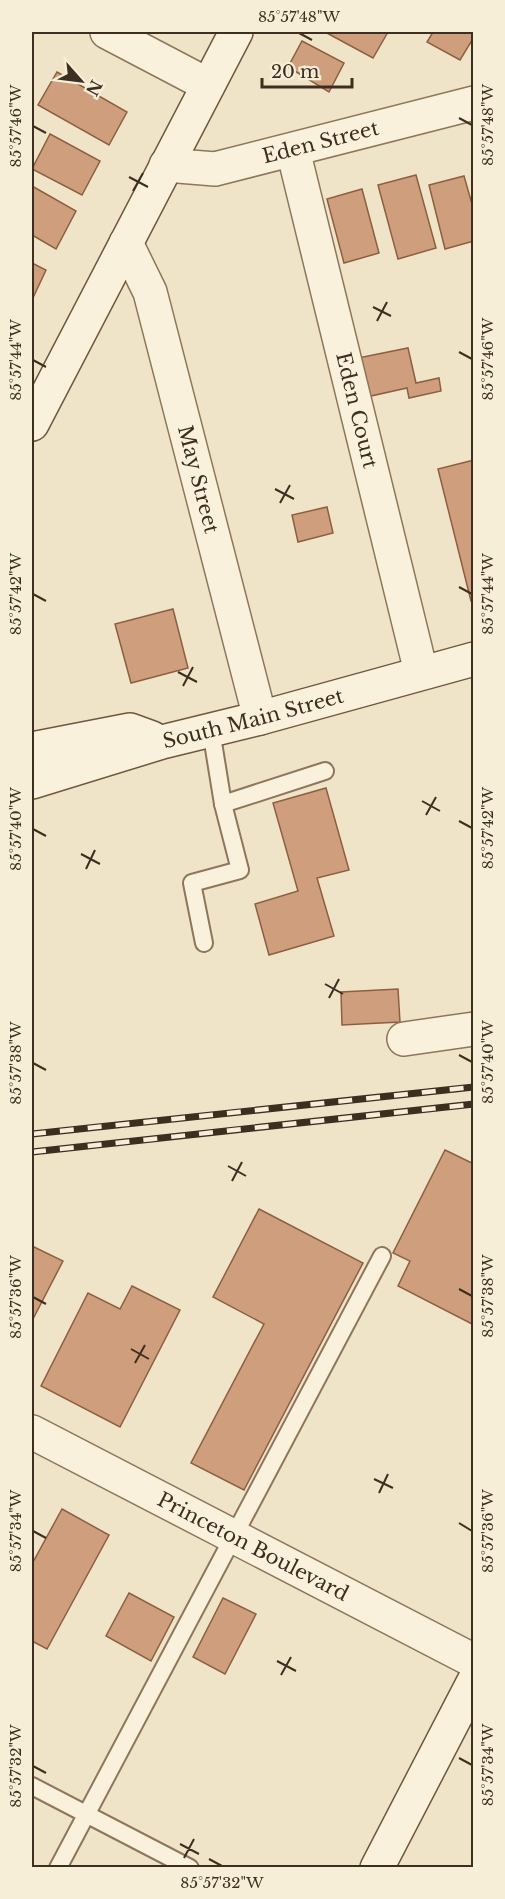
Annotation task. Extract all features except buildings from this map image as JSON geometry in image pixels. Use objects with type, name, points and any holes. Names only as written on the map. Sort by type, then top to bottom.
[{"type":"street","points":[[107,32],[208,85]]},
{"type":"street","points":[[32,424],[236,32]]},
{"type":"street","name":"Eden Street","points":[[166,165],[215,168],[474,104]]},
{"type":"street","name":"Eden Court","points":[[293,150],[421,672]]},
{"type":"street","name":"May Street","points":[[126,243],[150,292],[260,718]]},
{"type":"street","name":"South Main Street","points":[[32,782],[162,742],[260,718],[421,672],[473,664]]},
{"type":"street","points":[[32,749],[130,730],[162,742]]},
{"type":"street","points":[[404,1039],[474,1029]]},
{"type":"street","name":"Princeton Boulevard","points":[[32,1432],[474,1661]]},
{"type":"street","points":[[387,1864],[474,1680]]},
{"type":"lane","points":[[204,943],[192,883],[240,870],[223,804],[212,730]]},
{"type":"lane","points":[[223,804],[325,771]]},
{"type":"lane","points":[[58,1868],[382,1256]]},
{"type":"lane","points":[[32,1786],[190,1868]]},
{"type":"railway","points":[[32,1134],[474,1087]]},
{"type":"railway","points":[[32,1152],[474,1104]]}]
